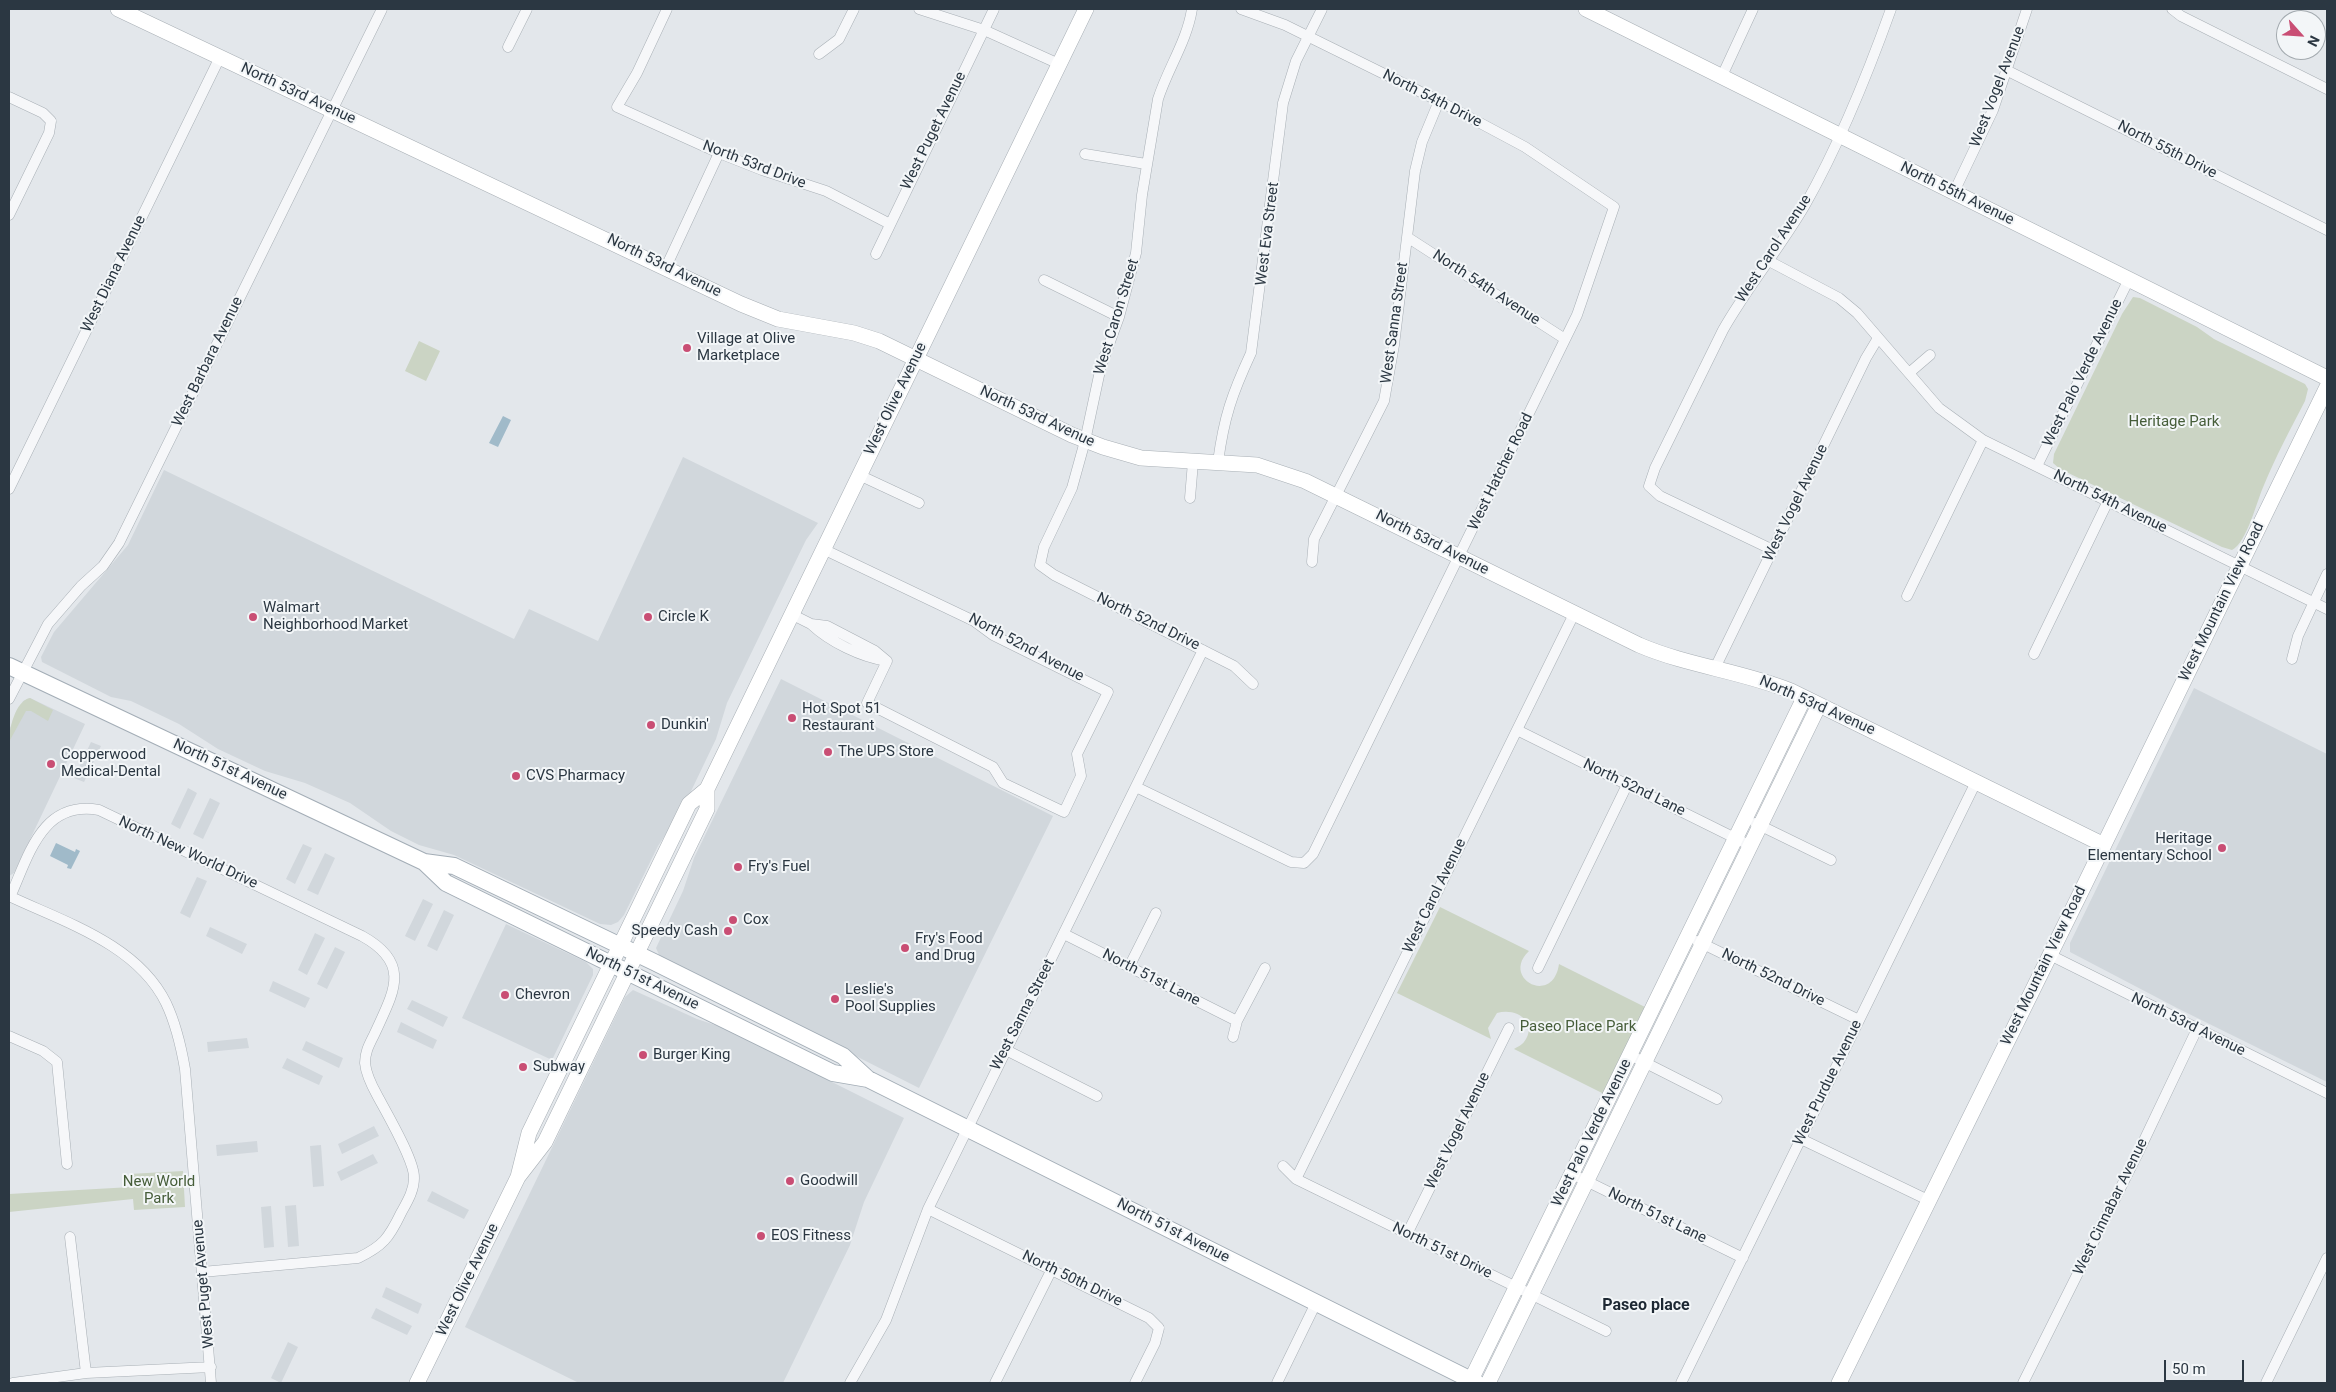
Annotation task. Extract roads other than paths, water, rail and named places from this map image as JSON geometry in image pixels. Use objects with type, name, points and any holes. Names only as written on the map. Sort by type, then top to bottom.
[{"type":"main road","name":"North 51st Avenue","points":[[15,669],[424,862],[446,882],[833,1073],[868,1079]]},
{"type":"main road","name":"North 51st Avenue","points":[[424,862],[454,866],[620,945],[843,1056],[868,1079],[1474,1382]]},
{"type":"street","name":"North 53rd Avenue","points":[[118,9],[778,319],[854,333],[878,341],[1086,441],[1141,458],[1258,466],[1283,473],[1336,495],[1574,614],[1665,656],[1766,681],[1820,705],[2104,844]]},
{"type":"street","name":"West Barbara Avenue","points":[[9,699],[15,669],[48,624],[81,586],[102,566],[119,543],[382,9]]},
{"type":"street","points":[[508,47],[527,9]]},
{"type":"street","name":"North 53rd Drive","points":[[667,9],[637,73],[617,107],[762,170],[826,191],[890,224]]},
{"type":"street","points":[[819,54],[839,39],[854,9]]},
{"type":"street","points":[[919,9],[984,30],[1059,64]]},
{"type":"street","name":"West Puget Avenue","points":[[876,254],[994,9]]},
{"type":"street","name":"West Olive Avenue","points":[[421,1382],[518,1177],[529,1133],[611,963],[689,804],[706,789],[1086,9]]},
{"type":"street","name":"West Caron Street","points":[[1040,565],[1044,547],[1072,488],[1086,441],[1101,366],[1119,317],[1136,253],[1146,164],[1158,99],[1163,83],[1183,41],[1192,9]]},
{"type":"street","name":"North 54th Drive","points":[[1242,9],[1309,36],[1439,101],[1525,148],[1614,207]]},
{"type":"street","name":"West Eva Street","points":[[1218,462],[1224,421],[1234,390],[1251,353],[1283,103],[1291,74],[1322,9]]},
{"type":"street","name":"North 55th Avenue","points":[[1586,9],[1607,13],[1722,76],[1839,136],[2327,378]]},
{"type":"street","points":[[1722,76],[1753,9]]},
{"type":"street","name":"West Carol Avenue","points":[[1773,550],[1660,496],[1650,486],[1655,468],[1724,330],[1767,260],[1804,206],[1866,76],[1891,9]]},
{"type":"street","name":"West Vogel Avenue","points":[[1954,192],[1979,143],[2027,9]]},
{"type":"street","points":[[2172,9],[2181,16],[2327,89]]},
{"type":"street","name":"West Diana Avenue","points":[[9,489],[220,58]]},
{"type":"street","name":"North 55th Drive","points":[[2006,70],[2327,230]]},
{"type":"street","points":[[9,96],[42,113],[51,121],[49,133],[9,215]]},
{"type":"street","name":"West Sanna Street","points":[[1312,562],[1314,539],[1384,401],[1389,381],[1415,171],[1422,142],[1439,101]]},
{"type":"street","points":[[666,267],[720,153]]},
{"type":"street","points":[[1085,154],[1146,164]]},
{"type":"street","name":"West Hatcher Road","points":[[1136,787],[1291,862],[1304,863],[1313,854],[1566,339],[1590,281],[1614,207]]},
{"type":"street","name":"North 54th Avenue","points":[[1407,237],[1566,339]]},
{"type":"street","name":"North 54th Avenue","points":[[1767,260],[1839,298],[1856,313],[1939,408],[1983,440],[2327,609]]},
{"type":"street","name":"West Palo Verde Avenue","points":[[2037,466],[2129,279]]},
{"type":"street","points":[[1044,280],[1119,317]]},
{"type":"street","name":"West Vogel Avenue","points":[[1715,668],[1866,358],[1878,338]]},
{"type":"street","points":[[1909,374],[1930,355]]},
{"type":"street","name":"West Mountain View Road","points":[[1839,1383],[2050,956],[2327,386]]},
{"type":"street","points":[[1907,596],[1983,440]]},
{"type":"street","points":[[1190,498],[1193,462]]},
{"type":"street","points":[[859,475],[919,503]]},
{"type":"street","points":[[2034,654],[2108,501]]},
{"type":"street","name":"North 52nd Avenue","points":[[791,614],[811,624],[826,626],[875,650],[887,661],[867,703],[993,767],[1002,783],[1064,812],[1082,776],[1077,754],[1108,692],[993,634],[974,621],[823,549]]},
{"type":"street","name":"North 52nd Drive","points":[[1040,565],[1054,575],[1234,666],[1253,684]]},
{"type":"street","points":[[2292,659],[2298,636],[2327,574]]},
{"type":"street","name":"West Carol Avenue","points":[[1296,1179],[1574,614]]},
{"type":"street","name":"West Sanna Street","points":[[850,1383],[886,1320],[928,1209],[967,1128],[1203,650]]},
{"type":"street","name":"West Palo Verde Avenue","points":[[1474,1382],[1516,1288],[1804,698]]},
{"type":"street","name":"West Palo Verde Avenue","points":[[1488,1383],[1820,705]]},
{"type":"street","name":"North 52nd Lane","points":[[1517,730],[1751,846]]},
{"type":"street","name":"West Purdue Avenue","points":[[1681,1383],[1976,782]]},
{"type":"street","points":[[1538,968],[1628,785]]},
{"type":"street","name":"West Olive Avenue","points":[[518,1177],[546,1142],[638,954],[707,810],[706,789]]},
{"type":"street","name":"North New World Drive","points":[[9,896],[37,837],[44,828],[64,813],[83,807],[99,810],[362,936],[379,945],[391,960],[395,977],[393,993],[365,1053],[365,1066],[372,1086],[397,1134],[415,1175],[413,1188],[389,1237],[377,1249],[358,1258],[202,1272]]},
{"type":"street","points":[[1745,818],[1830,860]]},
{"type":"street","name":"West Puget Avenue","points":[[9,896],[99,939],[127,956],[150,978],[166,1002],[179,1036],[185,1069],[212,1383]]},
{"type":"street","points":[[1129,967],[1156,913]]},
{"type":"street","name":"North 51st Lane","points":[[1064,934],[1237,1021]]},
{"type":"street","name":"North 52nd Drive","points":[[1688,937],[1859,1020]]},
{"type":"street","name":"North 53rd Avenue","points":[[2050,956],[2327,1093]]},
{"type":"street","points":[[1233,1036],[1237,1021],[1265,968]]},
{"type":"street","name":"West Vogel Avenue","points":[[1407,1234],[1509,1028]]},
{"type":"street","name":"West Cinnabar Avenue","points":[[2022,1383],[2139,1152],[2197,1029]]},
{"type":"street","points":[[9,1036],[42,1051],[57,1062],[67,1164]]},
{"type":"street","points":[[1006,1050],[1097,1096]]},
{"type":"street","points":[[1630,1055],[1717,1099]]},
{"type":"street","points":[[1801,1139],[1928,1200]]},
{"type":"street","name":"North 51st Drive","points":[[1283,1166],[1296,1179],[1606,1332]]},
{"type":"street","name":"North 51st Lane","points":[[1572,1174],[1743,1258]]},
{"type":"street","name":"North 50th Drive","points":[[928,1209],[1149,1318],[1159,1328],[1155,1343],[1135,1383]]},
{"type":"street","points":[[70,1237],[86,1373]]},
{"type":"street","points":[[2266,1383],[2327,1258]]},
{"type":"street","points":[[995,1383],[1052,1269]]},
{"type":"street","points":[[1278,1383],[1316,1303]]},
{"type":"street","points":[[13,1383],[86,1373],[211,1367]]},
{"type":"water","points":[[503,416],[511,420],[498,447],[489,443]]},
{"type":"water","points":[[56,843],[75,852],[76,849],[80,851],[71,869],[67,868],[68,865],[50,856]]},
{"type":"place","name":"Village at Olive Marketplace","points":[[687,348]]},
{"type":"place","name":"Walmart Neighborhood Market","points":[[253,617]]},
{"type":"place","name":"Circle K","points":[[648,617]]},
{"type":"place","name":"Hot Spot 51 Restaurant","points":[[792,718]]},
{"type":"place","name":"Dunkin'","points":[[651,725]]},
{"type":"place","name":"The UPS Store","points":[[828,752]]},
{"type":"place","name":"Copperwood Medical-Dental","points":[[51,764]]},
{"type":"place","name":"CVS Pharmacy","points":[[516,776]]},
{"type":"place","name":"Heritage Elementary School","points":[[2222,848]]},
{"type":"place","name":"Fry's Fuel","points":[[738,867]]},
{"type":"place","name":"Cox","points":[[733,920]]},
{"type":"place","name":"Speedy Cash","points":[[728,931]]},
{"type":"place","name":"Fry's Food and Drug","points":[[905,948]]},
{"type":"place","name":"Chevron","points":[[505,995]]},
{"type":"place","name":"Leslie's Pool Supplies","points":[[835,999]]},
{"type":"place","name":"Burger King","points":[[643,1055]]},
{"type":"place","name":"Subway","points":[[523,1067]]},
{"type":"place","name":"Goodwill","points":[[790,1181]]},
{"type":"place","name":"EOS Fitness","points":[[761,1236]]},
{"type":"district","name":"Paseo place","points":[[1646,1306]]},
{"type":"park label","name":"Heritage Park","points":[[2174,422]]},
{"type":"park label","name":"Paseo Place Park","points":[[1578,1027]]},
{"type":"park label","name":"New World Park","points":[[159,1190]]}]
